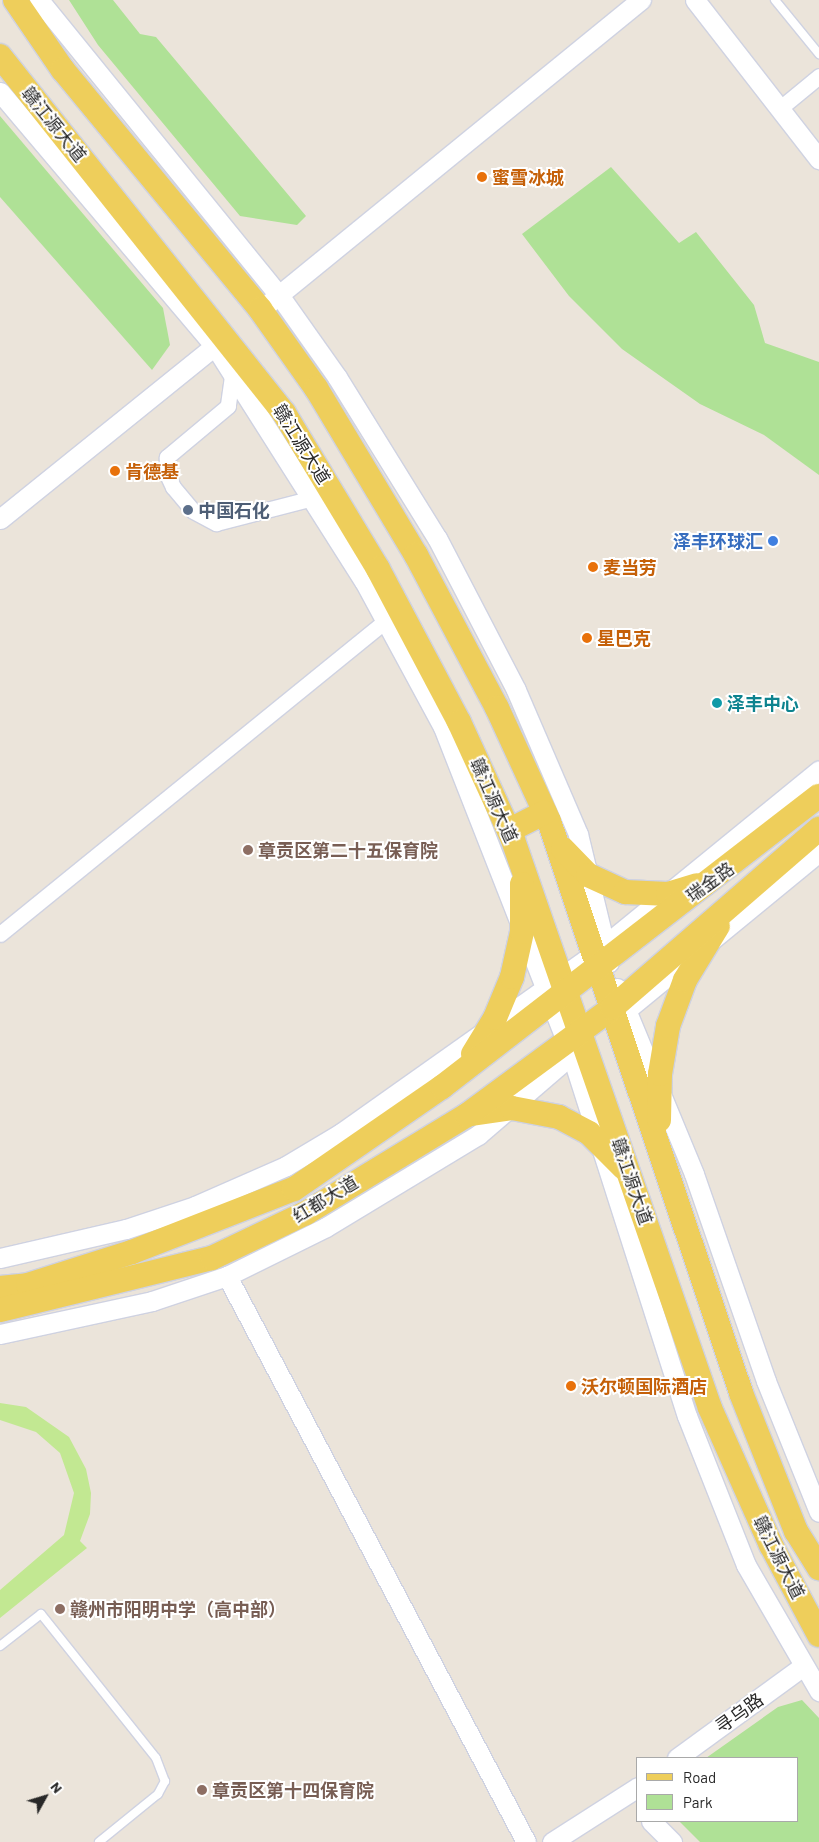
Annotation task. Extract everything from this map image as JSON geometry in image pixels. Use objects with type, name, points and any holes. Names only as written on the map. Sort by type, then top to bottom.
[{"type":"main road","name":"赣江源大道","points":[[21,0],[63,70],[260,310],[316,388],[416,555],[497,708],[547,817],[601,956],[742,1393],[796,1531],[819,1568]]},
{"type":"main road","name":"赣江源大道","points":[[0,56],[220,341],[284,412],[378,569],[512,835],[556,989],[634,1184],[710,1408],[771,1545],[819,1634]]},
{"type":"main road","name":"瑞金路","points":[[601,956],[728,870],[819,796]]},
{"type":"main road","points":[[442,1087],[491,1026],[512,977],[522,925],[522,885],[512,835],[547,817],[560,845],[584,871],[625,892],[670,893],[728,870]]},
{"type":"main road","name":"瑞金路","points":[[619,1009],[742,891],[819,828]]},
{"type":"main road","points":[[661,1146],[659,1091],[668,1026],[700,952],[742,891]]},
{"type":"main road","name":"红都大道","points":[[0,1310],[29,1294],[202,1228],[294,1189],[442,1087],[556,989],[601,956]]},
{"type":"main road","name":"红都大道","points":[[0,1288],[29,1294],[212,1258],[306,1213],[467,1115],[576,1042],[619,1009]]},
{"type":"main road","points":[[467,1115],[508,1108],[559,1117],[598,1140],[634,1184]]},
{"type":"street","points":[[21,0],[279,295],[337,377],[437,538],[516,690],[578,834],[601,956]]},
{"type":"street","points":[[260,310],[641,0]]},
{"type":"street","points":[[695,0],[819,160]]},
{"type":"street","points":[[779,109],[819,76]]},
{"type":"street","points":[[0,92],[220,341],[232,376],[313,498],[385,621],[443,726],[522,925],[556,989],[491,1026],[341,1133],[286,1166],[195,1206],[22,1255],[0,1258]]},
{"type":"street","points":[[0,519],[220,341]]},
{"type":"street","points":[[232,376],[228,406],[167,457],[166,472],[174,487],[193,511],[216,523],[313,498]]},
{"type":"street","points":[[0,934],[385,621]]},
{"type":"street","points":[[601,956],[670,893],[819,770]]},
{"type":"street","points":[[819,852],[700,952],[619,1009],[659,1091],[694,1174],[766,1381],[819,1512]]},
{"type":"street","points":[[0,1334],[152,1301],[227,1276],[387,1195],[478,1136],[576,1042]]},
{"type":"street","points":[[576,1042],[598,1140],[690,1424],[746,1565],[802,1667],[819,1691]]},
{"type":"street","points":[[22,1255],[36,1326]]},
{"type":"street","points":[[227,1276],[526,1842]]},
{"type":"street","name":"寻乌路","points":[[678,1757],[802,1667]]},
{"type":"street","points":[[552,1842],[634,1796]]},
{"type":"street","points":[[652,1822],[672,1842]]},
{"type":"lane","points":[[775,0],[819,54]]},
{"type":"lane","points":[[0,1646],[41,1614],[156,1758],[165,1781],[158,1794],[99,1842]]},
{"type":"green space","points":[[69,0],[113,0],[140,34],[156,37],[306,216],[297,225],[240,216],[98,45]]},
{"type":"green space","points":[[0,116],[163,308],[170,345],[152,370],[0,197]]},
{"type":"green space","points":[[611,167],[679,243],[696,232],[754,305],[765,343],[819,362],[819,475],[764,435],[700,404],[622,349],[569,296],[522,234]]},
{"type":"green space","points":[[0,1403],[26,1407],[69,1437],[86,1469],[91,1493],[90,1514],[80,1541],[87,1548],[0,1618],[0,1590],[64,1535],[74,1493],[60,1453],[36,1432],[0,1420]]},
{"type":"green space","points":[[802,1700],[819,1718],[819,1842],[700,1842],[680,1822],[799,1822],[799,1757],[707,1757],[778,1707]]},
{"type":"place","name":"蜜雪冰城","points":[[482,177]]},
{"type":"place","name":"肯德基","points":[[115,471]]},
{"type":"place","name":"中国石化","points":[[188,510]]},
{"type":"place","name":"泽丰环球汇","points":[[773,541]]},
{"type":"place","name":"麦当劳","points":[[593,567]]},
{"type":"place","name":"星巴克","points":[[587,638]]},
{"type":"place","name":"泽丰中心","points":[[717,703]]},
{"type":"place","name":"章贡区第二十五保育院","points":[[248,850]]},
{"type":"place","name":"沃尔顿国际酒店","points":[[571,1386]]},
{"type":"place","name":"赣州市阳明中学（高中部）","points":[[60,1609]]},
{"type":"place","name":"章贡区第十四保育院","points":[[202,1790]]}]
